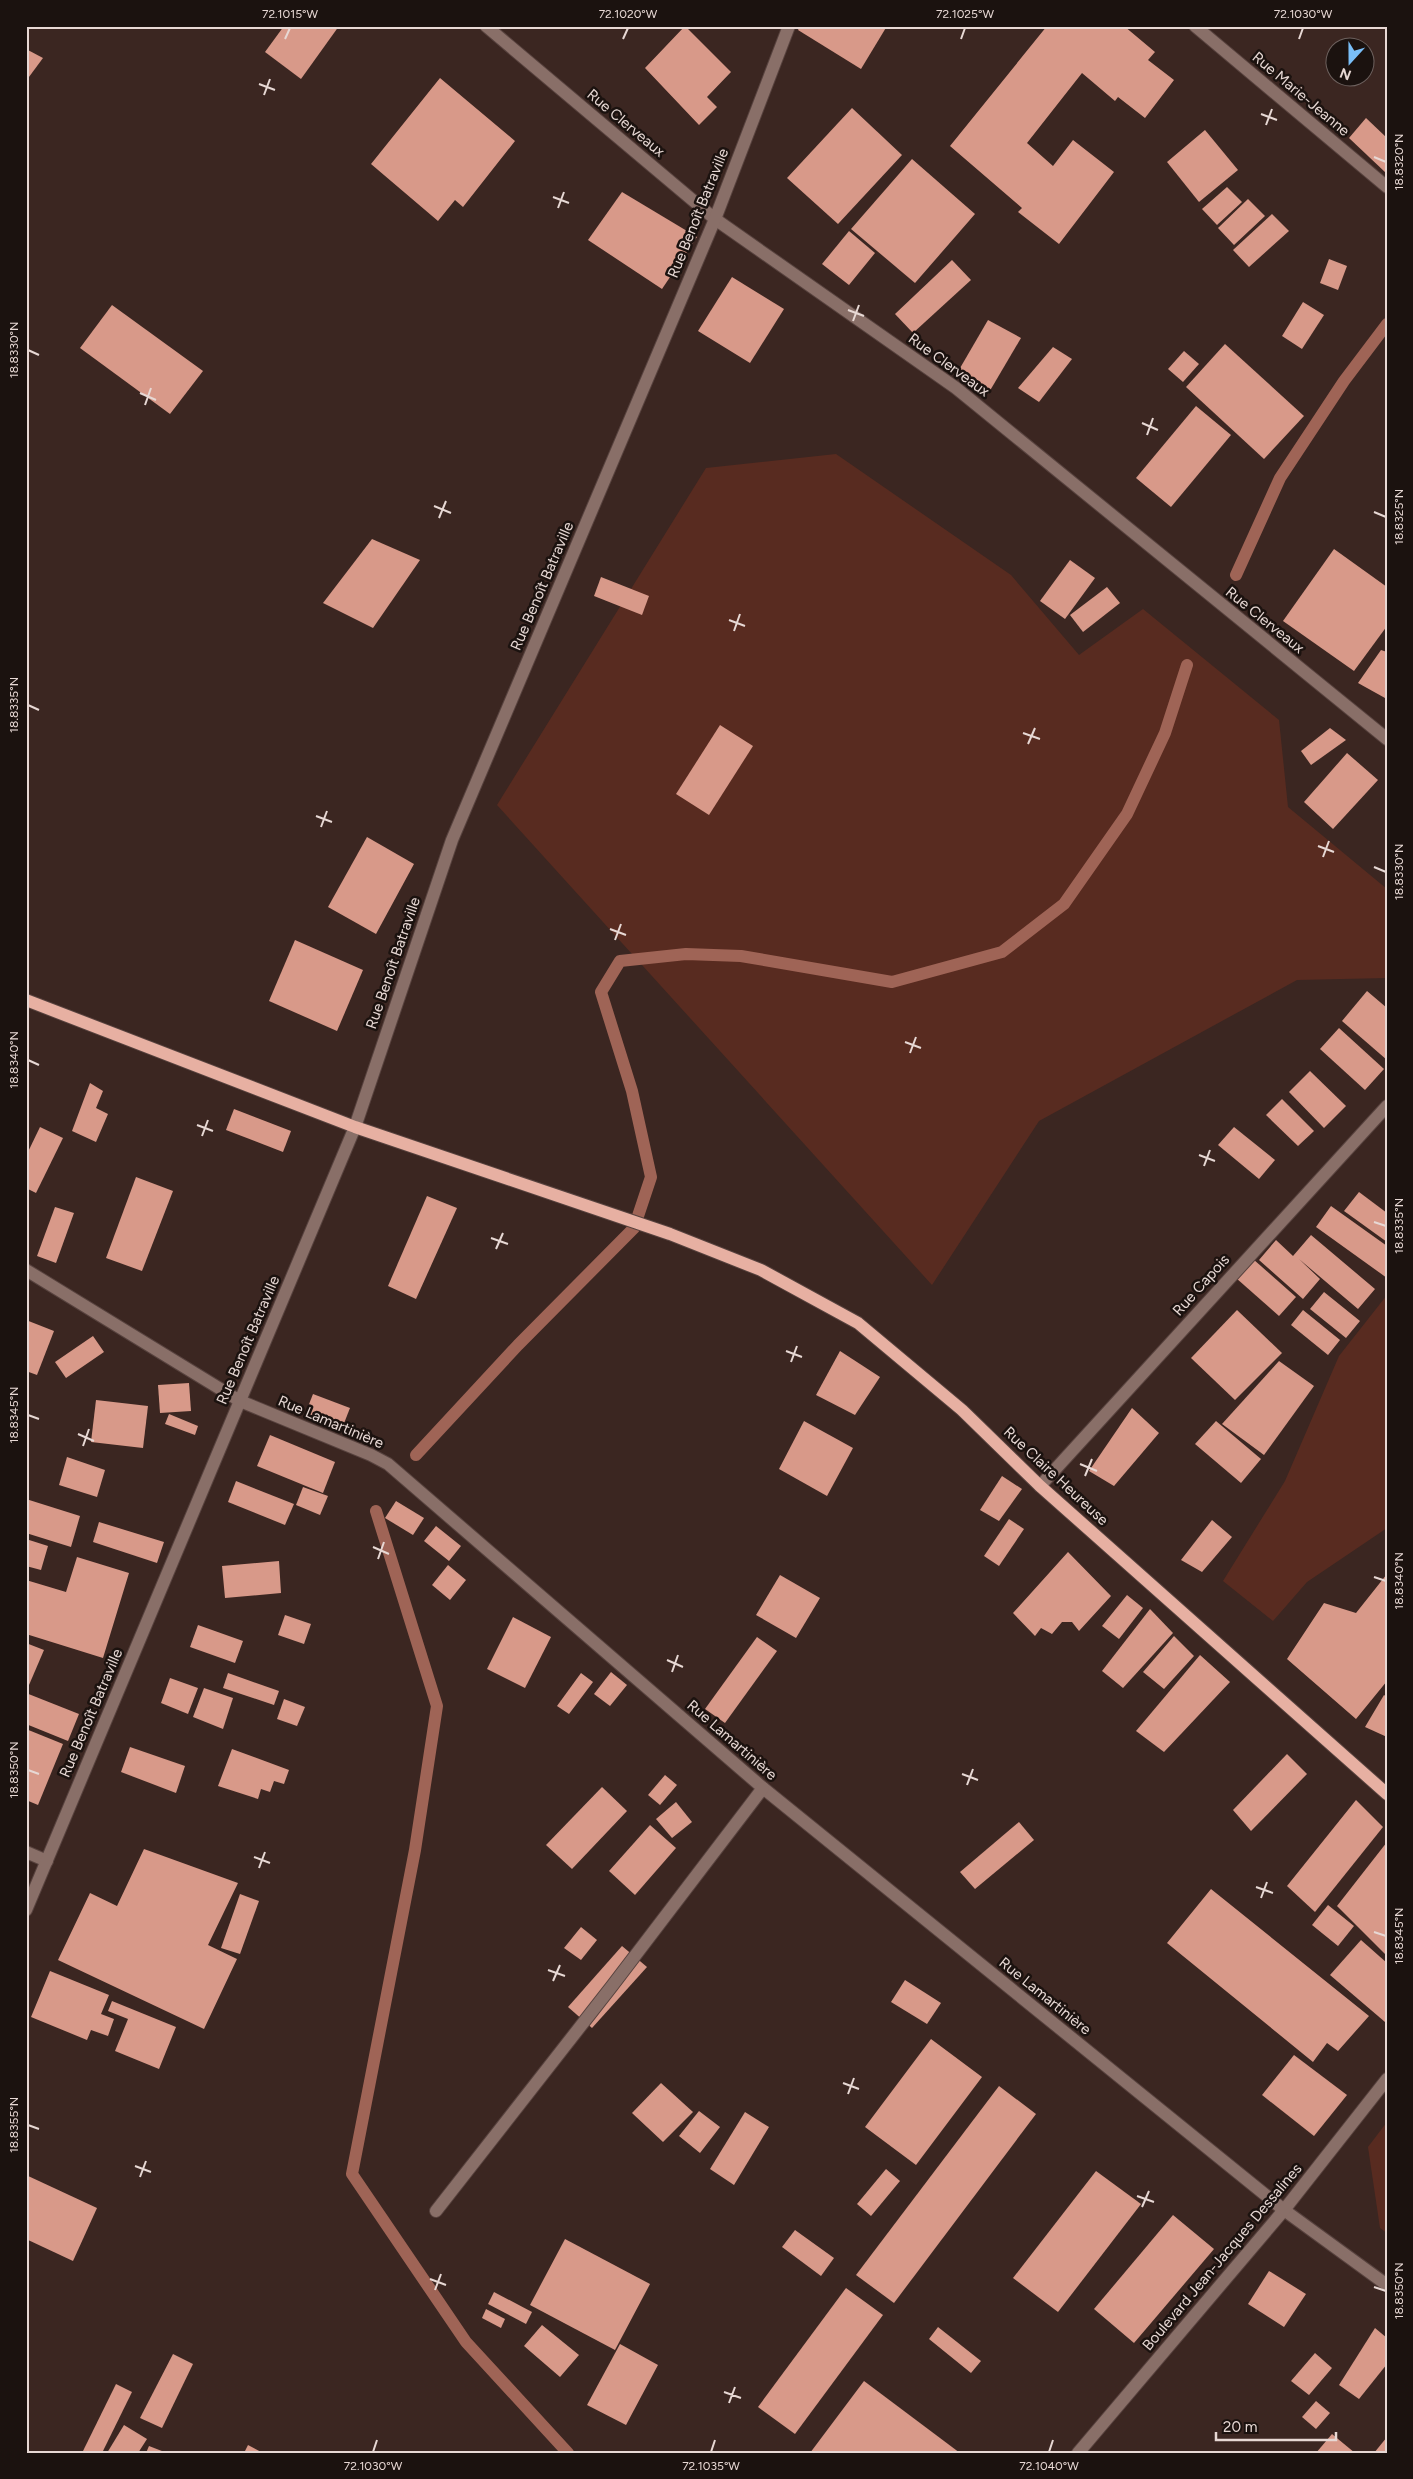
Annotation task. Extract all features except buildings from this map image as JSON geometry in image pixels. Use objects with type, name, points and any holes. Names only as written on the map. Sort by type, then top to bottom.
[{"type":"main road","name":"Rue Claire Heureuse","points":[[26,1000],[355,1128],[670,1234],[762,1270],[858,1323],[962,1410],[1040,1486],[1387,1794]]},
{"type":"street","name":"Rue Clerveaux","points":[[486,26],[715,220],[956,388],[1387,740]]},
{"type":"street","name":"Rue Benoît Batraville","points":[[26,1910],[355,1128],[452,840],[715,220],[789,26]]},
{"type":"street","name":"Rue Marie-Jeanne","points":[[1195,26],[1387,187]]},
{"type":"street","name":"Rue Capois","points":[[1040,1486],[1387,1106]]},
{"type":"street","name":"Rue Lamartinière","points":[[26,1270],[240,1401],[371,1454],[388,1464],[763,1788],[1284,2210],[1387,2285]]},
{"type":"street","points":[[436,2211],[612,1986],[763,1788]]},
{"type":"street","points":[[26,1852],[47,1861]]},
{"type":"street","name":"Boulevard Jean-Jacques Dessalines","points":[[1078,2453],[1284,2210],[1387,2079]]},
{"type":"shaded area","points":[[836,454],[1011,575],[1079,655],[1143,609],[1279,720],[1288,807],[1387,889],[1387,978],[1297,980],[1039,1121],[932,1285],[497,805],[706,468]]},
{"type":"shaded area","points":[[1387,1295],[1387,1528],[1307,1582],[1273,1621],[1223,1581],[1285,1481],[1339,1356]]},
{"type":"shaded area","points":[[1387,2122],[1387,2233],[1380,2228],[1368,2147]]},
{"type":"waterway","points":[[1236,575],[1280,478],[1344,381],[1387,324]]},
{"type":"waterway","points":[[416,1455],[518,1345],[634,1228],[651,1177],[632,1091],[601,992],[620,961],[686,954],[741,956],[892,982],[1002,952],[1064,904],[1127,814],[1165,733],[1187,665]]},
{"type":"waterway","points":[[376,1511],[437,1706],[415,1850],[352,2174],[466,2342],[568,2453]]}]
